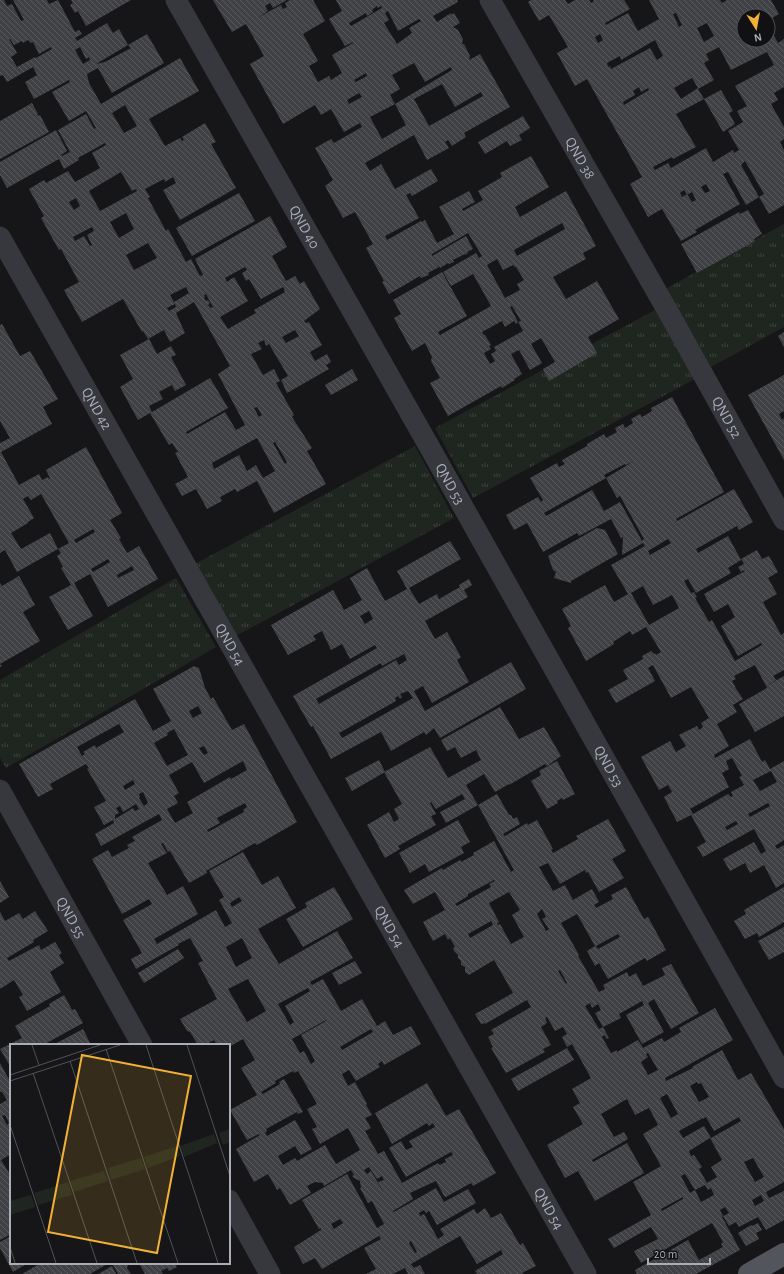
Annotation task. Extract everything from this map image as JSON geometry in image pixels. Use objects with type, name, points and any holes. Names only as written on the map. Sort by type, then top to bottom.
[{"type":"main road","points":[[749,1274],[784,1254]]},
{"type":"street","name":"QND 40","points":[[176,0],[434,455]]},
{"type":"street","name":"QND 38","points":[[490,0],[670,315]]},
{"type":"street","name":"QND 42","points":[[0,237],[194,579]]},
{"type":"street","name":"QND 52","points":[[670,315],[784,520]]},
{"type":"street","name":"QND 53","points":[[434,455],[784,1078]]},
{"type":"street","name":"QND 54","points":[[194,579],[586,1274]]},
{"type":"street","name":"QND 55","points":[[0,790],[141,1044]]},
{"type":"street","points":[[230,1202],[270,1274]]},
{"type":"green space","points":[[784,224],[784,327],[711,367],[667,288]]},
{"type":"green space","points":[[657,309],[695,379],[473,498],[435,428]]},
{"type":"green space","points":[[415,446],[454,518],[234,637],[195,564]]},
{"type":"green space","points":[[176,578],[216,647],[6,768],[0,758],[0,680]]},
{"type":"building","points":[[0,0],[4,0],[7,6],[12,4],[21,21],[24,20],[13,0],[47,0],[49,4],[58,0],[75,32],[79,30],[82,34],[75,38],[77,41],[107,23],[113,33],[119,29],[128,45],[147,34],[164,63],[112,93],[98,68],[87,74],[89,83],[101,104],[180,58],[199,91],[149,119],[165,146],[180,138],[182,141],[184,140],[182,137],[205,123],[216,142],[211,144],[236,188],[180,220],[163,190],[176,183],[173,177],[165,182],[164,179],[145,189],[150,197],[148,198],[166,231],[168,229],[186,262],[191,259],[200,276],[203,275],[195,259],[270,216],[287,247],[272,256],[286,281],[295,276],[300,284],[304,281],[320,309],[304,321],[306,323],[309,322],[322,345],[310,352],[315,361],[327,354],[331,362],[326,365],[329,369],[287,393],[281,380],[288,376],[269,344],[266,346],[264,340],[258,343],[262,349],[251,354],[263,375],[274,369],[280,381],[276,383],[294,415],[292,417],[312,448],[307,451],[326,484],[274,513],[257,481],[237,492],[235,489],[220,497],[222,501],[207,509],[196,489],[182,496],[175,484],[188,477],[175,453],[178,452],[172,443],[169,445],[150,413],[138,420],[120,387],[133,379],[120,355],[149,339],[157,354],[171,346],[176,355],[171,357],[186,385],[175,391],[172,385],[159,392],[163,399],[149,406],[152,412],[210,378],[228,408],[186,432],[187,434],[225,412],[236,430],[245,425],[218,374],[230,366],[194,302],[176,313],[185,333],[170,342],[164,330],[148,339],[143,331],[142,332],[123,299],[82,322],[64,290],[79,282],[61,249],[59,250],[41,218],[44,216],[29,189],[44,180],[46,183],[68,171],[75,182],[100,168],[92,153],[106,145],[105,143],[78,158],[79,160],[64,169],[59,159],[7,188],[0,175],[0,162],[56,130],[67,151],[61,155],[62,156],[70,152],[58,130],[86,114],[94,129],[96,128],[86,111],[69,121],[52,92],[70,82],[69,80],[34,99],[25,82],[37,75],[33,67],[7,82],[3,75],[0,76]],"holes":[[[9,39],[14,45],[28,40],[31,43],[33,42],[39,54],[51,47],[52,49],[17,67],[11,57],[17,53]],[[128,45],[131,48],[105,62],[96,64]],[[80,47],[86,59],[89,57],[90,60],[83,64],[75,50]],[[125,105],[137,126],[124,133],[112,113]],[[121,172],[132,191],[136,189],[137,191],[100,211],[89,191]],[[76,198],[80,206],[74,210],[69,202]],[[126,213],[134,229],[119,238],[110,222]],[[92,227],[94,231],[87,235],[92,245],[90,246],[84,236],[75,241],[73,237]],[[148,243],[157,258],[134,270],[126,255]],[[245,267],[247,270],[242,273],[246,281],[249,279],[261,299],[283,287],[285,292],[254,310],[256,313],[228,329],[220,317],[248,301],[234,277],[227,282],[225,278]],[[186,287],[189,293],[174,302],[170,295]],[[206,294],[213,307],[211,308],[208,305],[210,303],[208,300],[206,301],[204,295]],[[175,304],[176,307],[169,311],[167,308]],[[295,330],[299,336],[286,343],[282,337]],[[257,407],[262,415],[259,417],[254,408]],[[257,438],[275,471],[263,478],[256,465],[247,471],[239,455],[214,469],[212,463]],[[281,438],[275,442],[287,462],[285,464],[273,443]]]},
{"type":"building","points":[[71,0],[131,0],[86,26],[78,11],[75,13],[70,5],[73,3]]},
{"type":"building","points":[[213,0],[287,0],[273,8],[270,3],[265,6],[268,11],[257,18],[281,5],[283,9],[287,7],[285,3],[290,0],[313,0],[325,21],[303,34],[318,61],[309,66],[318,82],[329,76],[331,80],[342,73],[332,55],[353,43],[345,46],[329,19],[342,11],[336,0],[457,0],[458,2],[433,16],[437,22],[451,13],[451,15],[454,13],[460,23],[453,27],[458,30],[463,39],[462,44],[464,44],[470,56],[469,60],[480,54],[510,107],[464,133],[466,137],[452,146],[448,140],[445,142],[449,148],[427,160],[414,135],[365,163],[370,171],[381,164],[395,189],[431,169],[438,181],[412,196],[410,193],[406,195],[419,218],[385,236],[387,240],[425,220],[437,243],[454,234],[439,207],[469,191],[475,202],[462,209],[463,211],[483,200],[478,191],[502,177],[500,173],[531,156],[549,187],[515,207],[520,217],[566,191],[596,246],[583,253],[586,259],[553,277],[566,299],[597,281],[619,319],[588,337],[597,353],[549,381],[543,369],[555,362],[541,338],[531,344],[542,363],[530,370],[519,350],[511,354],[522,374],[502,388],[501,386],[448,416],[430,383],[440,378],[431,361],[432,357],[425,343],[412,351],[394,318],[401,314],[393,300],[442,272],[467,316],[438,332],[440,335],[491,306],[473,274],[451,286],[443,272],[476,253],[479,258],[482,256],[468,233],[432,254],[432,256],[466,236],[473,249],[467,252],[468,253],[453,260],[454,262],[448,263],[440,268],[437,262],[439,267],[428,273],[429,275],[421,278],[420,276],[389,294],[382,282],[384,281],[366,248],[373,244],[355,212],[343,218],[325,186],[333,180],[315,148],[331,139],[334,143],[362,127],[360,123],[344,132],[331,109],[321,115],[315,105],[283,124],[250,64],[264,56],[246,24],[232,32]],"holes":[[[377,6],[378,8],[381,6],[382,8],[351,26],[349,23],[366,13],[367,16],[373,12],[372,10]],[[388,11],[398,31],[419,19],[421,21],[409,28],[412,33],[397,44],[384,23],[389,20],[385,13]],[[414,63],[425,82],[451,67],[452,70],[395,104],[390,95],[400,89],[392,75]],[[366,73],[367,76],[356,82],[354,80]],[[442,84],[455,107],[481,92],[483,96],[429,126],[414,99]],[[359,93],[362,97],[349,104],[347,100]],[[395,104],[406,125],[382,139],[370,117]],[[562,223],[565,229],[517,256],[514,250]],[[497,259],[503,270],[513,265],[516,267],[524,280],[517,284],[520,290],[505,298],[487,265]],[[512,306],[521,321],[518,322],[510,307]],[[502,321],[505,327],[514,321],[516,324],[518,322],[523,331],[494,347],[496,351],[491,354],[495,361],[490,364],[484,353],[491,349],[489,346],[491,345],[482,332]]]},
{"type":"building","points":[[531,0],[565,0],[568,4],[575,0],[589,0],[591,3],[594,1],[593,0],[624,0],[630,9],[605,23],[606,25],[628,13],[638,31],[659,19],[649,0],[720,0],[722,3],[727,0],[771,0],[776,8],[736,8],[736,48],[776,48],[776,39],[778,43],[784,39],[784,87],[774,93],[778,100],[771,104],[784,127],[784,139],[780,142],[784,150],[784,205],[769,214],[759,197],[746,205],[728,172],[723,174],[740,204],[695,230],[697,232],[681,241],[662,209],[648,217],[630,184],[642,177],[587,79],[575,86],[557,53],[568,47],[549,15],[539,21],[528,2]],"holes":[[[676,13],[682,25],[679,27],[673,14]],[[707,23],[714,36],[704,42],[697,28]],[[600,34],[603,40],[598,43],[595,37]],[[655,40],[663,56],[657,60],[650,48],[611,69],[610,66],[608,67],[607,63],[620,56],[621,60]],[[719,47],[731,70],[767,52],[774,65],[735,86],[747,106],[737,111],[743,122],[728,131],[739,150],[734,153],[733,150],[713,162],[706,148],[671,168],[668,163],[655,170],[653,167],[696,147],[676,114],[704,99],[698,89],[714,80],[704,63],[709,60],[706,54]],[[692,78],[698,88],[681,99],[674,88]],[[639,87],[641,92],[648,88],[649,90],[624,105],[623,102],[635,95],[633,91]],[[745,161],[764,194],[759,197],[741,165]],[[706,184],[710,191],[705,193],[701,187]],[[684,190],[687,194],[682,197],[680,193]],[[692,192],[696,200],[692,202],[687,195]]]},
{"type":"building","points":[[776,9],[779,14],[776,16]]},
{"type":"building","points":[[721,90],[733,111],[729,113],[735,124],[723,132],[704,99]]},
{"type":"building","points":[[32,103],[38,116],[40,115],[49,132],[0,159],[0,121]]},
{"type":"building","points":[[523,116],[530,128],[519,135],[522,140],[510,146],[507,141],[485,154],[478,142]]},
{"type":"building","points":[[239,193],[255,221],[192,256],[176,228]]},
{"type":"building","points":[[748,210],[762,234],[754,239],[755,241],[697,273],[681,244],[739,212],[740,214]]},
{"type":"building","points":[[2,324],[20,356],[30,351],[58,399],[43,407],[52,424],[1,452],[19,485],[39,474],[42,480],[48,477],[49,479],[50,478],[46,470],[86,447],[122,513],[110,520],[121,538],[119,539],[127,553],[139,546],[158,579],[108,607],[90,574],[74,583],[93,616],[68,630],[49,597],[71,585],[61,568],[63,567],[57,556],[61,553],[58,549],[17,572],[5,550],[0,553],[0,443],[10,438],[0,421],[0,325]],"holes":[[[41,494],[69,543],[58,549],[50,533],[21,549],[11,533],[34,518],[23,499],[28,496],[31,500]],[[93,529],[95,532],[76,543],[74,540]],[[108,559],[110,562],[93,572],[91,569]],[[132,566],[134,570],[118,578],[117,575]]]},
{"type":"building","points":[[784,332],[784,347],[778,336]]},
{"type":"building","points":[[352,369],[358,380],[331,395],[325,385]]},
{"type":"building","points":[[784,375],[784,411],[779,414],[782,420],[784,418],[784,460],[748,395]]},
{"type":"building","points":[[672,397],[724,492],[676,519],[677,521],[734,489],[753,522],[739,530],[737,526],[696,549],[698,553],[728,536],[741,560],[728,568],[731,573],[696,593],[688,579],[684,581],[691,593],[694,592],[697,597],[695,598],[709,622],[712,620],[735,661],[762,645],[761,643],[738,656],[721,626],[735,617],[728,604],[714,612],[704,594],[745,571],[744,570],[741,572],[738,567],[744,564],[741,559],[757,550],[762,559],[769,556],[778,572],[768,578],[777,594],[763,602],[781,635],[784,633],[784,670],[773,676],[776,680],[766,686],[755,665],[734,676],[736,679],[732,681],[743,699],[733,705],[737,712],[717,724],[729,746],[714,755],[715,758],[750,739],[762,762],[765,760],[770,769],[784,761],[784,840],[775,846],[777,849],[784,845],[784,883],[776,888],[764,865],[750,873],[745,863],[730,871],[723,859],[754,842],[761,854],[766,851],[754,829],[703,857],[697,847],[706,842],[691,815],[677,822],[664,797],[672,792],[668,785],[659,790],[641,757],[670,741],[676,752],[686,746],[679,735],[697,726],[699,730],[703,727],[701,723],[709,718],[691,687],[671,698],[653,665],[648,668],[655,681],[616,703],[608,690],[628,679],[623,670],[643,659],[642,656],[651,651],[656,655],[661,652],[646,627],[632,635],[630,631],[613,642],[614,644],[586,661],[568,628],[571,626],[562,609],[605,585],[614,602],[628,594],[611,565],[645,546],[643,543],[622,555],[623,537],[621,538],[611,519],[579,536],[577,533],[543,552],[527,523],[514,530],[506,515],[538,497],[541,502],[543,500],[530,478],[557,463],[559,467],[565,464],[562,460],[587,446],[587,444],[604,434],[606,438],[617,432],[615,428],[623,424],[625,428],[633,423],[631,419],[640,414],[642,417],[652,411],[651,408]],"holes":[[[634,461],[606,478],[604,475],[625,464],[626,465]],[[606,478],[617,498],[620,496],[644,539],[642,541],[620,502],[604,511],[592,490],[546,516],[544,513]],[[668,539],[671,543],[650,555],[648,551]],[[643,586],[653,605],[672,595],[679,608],[649,625],[631,593]],[[732,758],[742,776],[739,777],[744,785],[731,792],[733,796],[731,797],[728,794],[693,814],[690,809],[729,787],[722,773],[729,769],[726,761]],[[771,771],[777,782],[760,791],[753,780]],[[768,803],[770,806],[750,817],[748,814]],[[736,821],[738,824],[727,830],[725,827]]]},
{"type":"building","points":[[597,528],[605,530],[618,554],[571,581],[571,583],[554,578],[556,572],[553,570],[548,556]]},
{"type":"building","points":[[450,541],[461,559],[409,588],[419,604],[437,594],[439,599],[460,587],[459,585],[469,579],[472,585],[464,590],[468,597],[425,621],[435,639],[447,632],[461,657],[457,660],[469,682],[432,703],[423,686],[414,691],[425,711],[511,662],[526,689],[440,738],[434,728],[426,735],[424,732],[391,751],[381,732],[331,759],[313,726],[311,727],[293,696],[377,648],[375,645],[350,659],[342,644],[331,650],[322,631],[313,636],[316,640],[288,655],[271,625],[333,590],[344,610],[362,600],[350,578],[367,568],[385,601],[407,589],[397,571]],"holes":[[[369,611],[373,619],[365,624],[360,616]],[[404,654],[407,660],[399,665],[396,660],[319,704],[316,699],[381,663],[382,666]],[[408,691],[413,698],[342,738],[339,733],[396,701],[395,698],[398,696],[400,699],[402,697],[400,694]]]},
{"type":"building","points":[[19,576],[35,605],[23,612],[40,641],[0,664],[0,583],[2,586]]},
{"type":"building","points":[[194,666],[199,668],[205,688],[211,699],[213,697],[232,730],[244,724],[297,822],[257,845],[255,843],[206,871],[207,873],[189,883],[170,851],[168,852],[163,843],[161,844],[167,853],[148,863],[167,895],[183,886],[198,914],[154,939],[157,944],[216,910],[225,927],[232,923],[219,900],[224,897],[209,871],[243,852],[262,885],[278,876],[296,908],[258,929],[279,964],[337,931],[353,958],[310,982],[312,985],[323,979],[341,1011],[362,999],[377,1026],[385,1021],[393,1035],[411,1026],[421,1044],[384,1065],[382,1061],[378,1064],[380,1067],[356,1081],[349,1070],[342,1074],[348,1086],[355,1082],[372,1115],[365,1118],[371,1128],[365,1131],[378,1154],[384,1151],[402,1183],[438,1163],[439,1165],[446,1162],[445,1159],[453,1155],[451,1152],[406,1177],[389,1148],[401,1141],[406,1150],[413,1147],[409,1141],[435,1127],[433,1123],[429,1126],[427,1123],[392,1144],[375,1113],[427,1083],[446,1116],[459,1109],[496,1173],[473,1186],[471,1183],[446,1197],[436,1181],[410,1193],[413,1199],[393,1211],[394,1212],[436,1188],[444,1202],[468,1189],[476,1203],[437,1225],[429,1211],[426,1213],[424,1210],[419,1213],[420,1216],[424,1214],[438,1239],[444,1235],[440,1229],[474,1209],[477,1214],[485,1208],[491,1218],[501,1213],[520,1245],[523,1243],[536,1266],[522,1273],[523,1274],[477,1274],[475,1271],[503,1254],[501,1250],[477,1264],[460,1236],[411,1264],[414,1268],[420,1265],[425,1274],[408,1274],[405,1268],[393,1274],[366,1274],[376,1269],[364,1248],[381,1239],[379,1236],[322,1269],[315,1258],[303,1264],[294,1247],[321,1230],[321,1228],[319,1229],[302,1200],[347,1174],[377,1228],[384,1224],[372,1201],[368,1203],[360,1188],[360,1181],[352,1176],[354,1175],[351,1170],[324,1186],[323,1183],[315,1182],[307,1186],[311,1193],[290,1205],[280,1188],[277,1190],[268,1174],[254,1182],[236,1149],[260,1135],[259,1134],[247,1140],[230,1110],[257,1095],[241,1068],[255,1060],[243,1039],[230,1046],[230,1044],[216,1044],[214,1040],[207,1044],[197,1044],[180,1019],[217,999],[198,963],[203,961],[190,938],[136,969],[131,959],[142,953],[123,920],[152,904],[149,899],[122,914],[92,859],[108,850],[112,857],[129,848],[127,845],[135,841],[132,837],[162,820],[159,814],[101,846],[95,834],[114,823],[113,820],[104,825],[94,807],[106,801],[87,769],[89,768],[86,764],[50,784],[53,789],[38,797],[19,764],[135,699],[153,731],[171,721],[153,689]],"holes":[[[198,706],[202,713],[193,718],[189,711]],[[119,724],[124,732],[96,748],[95,745],[83,752],[85,754],[82,756],[77,747]],[[174,729],[188,755],[167,766],[154,743],[168,735],[167,733]],[[204,746],[208,753],[204,755],[199,748]],[[243,761],[247,770],[231,779],[230,777],[187,802],[193,813],[175,823],[167,809],[178,803],[174,796],[179,793],[169,775],[192,762],[204,783]],[[133,780],[135,784],[125,790],[123,786]],[[143,792],[148,803],[144,806],[139,798],[139,794]],[[245,803],[247,807],[243,810],[244,812],[208,832],[207,830],[220,823],[217,818]],[[136,804],[139,809],[135,811],[133,808],[115,819],[115,815],[119,813],[116,808],[120,806],[123,812]],[[239,897],[242,901],[232,907],[230,903]],[[242,938],[252,958],[236,967],[226,947]],[[248,979],[266,1011],[247,1022],[228,989]],[[308,988],[310,991],[285,1006],[294,1022],[290,1025],[278,1004]],[[326,1020],[301,1035],[315,1061],[311,1064],[304,1051],[300,1053],[292,1039]],[[371,1029],[373,1032],[342,1050],[340,1047]],[[293,1071],[294,1073],[298,1071],[317,1104],[307,1109],[317,1127],[312,1129],[320,1144],[348,1128],[360,1150],[336,1164],[325,1145],[297,1161],[295,1158],[283,1165],[278,1156],[295,1146],[301,1155],[312,1149],[295,1120],[267,1136],[265,1133],[267,1131],[266,1129],[297,1112],[298,1114],[303,1112],[284,1079],[279,1082],[280,1084],[263,1094],[261,1092],[276,1083],[275,1081]],[[369,1167],[377,1179],[382,1176],[384,1180],[378,1182],[384,1193],[371,1171],[367,1174],[364,1170]],[[340,1219],[343,1223],[334,1229],[331,1224]],[[411,1241],[417,1252],[415,1253],[409,1243]]]},
{"type":"building","points":[[784,676],[784,716],[755,732],[739,704],[767,688],[766,686]]},
{"type":"building","points":[[500,707],[519,739],[544,727],[561,756],[547,766],[545,764],[495,792],[484,774],[466,785],[478,805],[446,823],[440,812],[465,799],[462,794],[436,809],[431,802],[430,803],[436,814],[431,816],[436,825],[398,846],[400,849],[385,858],[367,825],[389,812],[394,822],[399,819],[394,809],[402,804],[384,772],[430,747],[448,778],[481,760],[476,750],[461,758],[455,747],[447,751],[441,740]]},
{"type":"building","points":[[379,760],[385,772],[352,791],[345,778]]},
{"type":"building","points":[[557,761],[575,794],[563,800],[562,798],[557,801],[558,803],[547,809],[531,781],[541,775],[539,771]]},
{"type":"building","points":[[497,794],[509,815],[511,815],[513,819],[517,817],[520,824],[503,834],[505,836],[527,823],[528,825],[537,820],[553,849],[551,850],[553,853],[578,839],[576,836],[608,819],[626,851],[612,859],[624,878],[599,892],[588,872],[586,873],[585,870],[560,884],[548,863],[539,867],[553,891],[565,885],[573,900],[592,889],[599,902],[594,905],[596,908],[613,899],[611,895],[626,887],[644,919],[648,917],[666,950],[647,961],[645,958],[608,979],[599,963],[595,966],[587,951],[595,946],[577,914],[561,923],[599,992],[605,989],[603,985],[627,972],[629,977],[636,973],[643,986],[665,975],[662,968],[671,964],[699,1013],[671,1029],[654,999],[648,1003],[664,1032],[642,1044],[626,1015],[644,1005],[642,1001],[619,1014],[621,1018],[603,1027],[609,1038],[607,1039],[604,1035],[602,1037],[611,1053],[617,1050],[617,1052],[638,1040],[643,1048],[662,1038],[664,1042],[681,1032],[679,1028],[715,1008],[733,1040],[665,1078],[666,1081],[693,1068],[692,1067],[722,1050],[738,1080],[751,1073],[784,1129],[784,1182],[766,1192],[769,1198],[784,1191],[784,1220],[766,1230],[758,1217],[739,1227],[736,1222],[729,1226],[723,1216],[722,1217],[740,1250],[696,1274],[637,1274],[635,1270],[688,1240],[699,1260],[723,1247],[721,1244],[723,1242],[712,1223],[641,1263],[634,1251],[658,1239],[651,1227],[614,1248],[608,1239],[651,1215],[633,1182],[661,1166],[643,1134],[658,1125],[649,1108],[635,1115],[627,1099],[601,1114],[614,1137],[624,1132],[628,1139],[592,1160],[593,1162],[627,1143],[644,1173],[595,1201],[578,1171],[565,1178],[547,1145],[583,1124],[573,1107],[580,1103],[572,1089],[591,1078],[572,1044],[567,1047],[562,1037],[567,1034],[563,1027],[555,1031],[547,1017],[545,1018],[547,1023],[541,1027],[551,1045],[543,1049],[545,1052],[506,1073],[491,1048],[493,1047],[488,1037],[494,1034],[491,1030],[531,1007],[527,1000],[485,1024],[481,1024],[475,1014],[513,993],[494,960],[469,975],[465,972],[465,967],[461,965],[461,961],[454,951],[453,948],[455,947],[450,938],[448,940],[445,934],[433,941],[423,922],[445,910],[435,892],[413,904],[404,890],[442,868],[443,870],[460,860],[461,862],[474,855],[473,853],[494,841],[511,872],[514,870],[478,805]],"holes":[[[494,880],[495,881],[489,884],[491,887],[457,906],[455,904],[468,896],[468,894]],[[509,892],[520,910],[512,915],[524,937],[511,944],[500,924],[498,925],[497,923],[499,922],[489,903]],[[542,909],[546,917],[542,919],[549,929],[546,931],[537,914]],[[491,921],[493,925],[470,938],[468,934]],[[618,934],[620,937],[598,949],[596,946]],[[560,970],[567,983],[566,984],[558,971]],[[590,1003],[592,1008],[598,1004],[601,1010],[595,1013],[603,1027],[599,1029],[585,1006]],[[648,1053],[658,1070],[648,1075],[641,1062],[648,1057],[646,1054]],[[697,1082],[698,1084],[701,1083],[709,1097],[699,1102],[690,1086]],[[667,1094],[678,1114],[671,1118],[660,1098]],[[706,1117],[714,1131],[739,1117],[741,1121],[711,1138],[704,1126],[683,1138],[679,1131]],[[710,1138],[722,1160],[711,1167],[717,1177],[707,1183],[699,1169],[702,1167],[694,1155],[691,1156],[689,1151]],[[753,1158],[764,1177],[755,1182],[744,1162]],[[685,1174],[695,1190],[690,1193],[681,1176]],[[705,1185],[708,1190],[711,1188],[714,1195],[701,1202],[695,1190]],[[761,1195],[764,1201],[755,1206],[752,1200]],[[683,1197],[683,1199],[662,1211],[661,1209]],[[725,1207],[729,1213],[723,1216],[720,1210]]]},
{"type":"building","points":[[458,820],[470,842],[461,847],[464,853],[429,872],[425,864],[410,873],[399,853]]},
{"type":"building","points":[[0,881],[9,897],[0,903]]},
{"type":"building","points":[[334,887],[353,919],[303,947],[286,919],[307,907],[305,903]]},
{"type":"building","points":[[784,887],[784,922],[759,937],[757,933],[745,939],[734,921],[746,914],[744,910]]},
{"type":"building","points":[[35,911],[48,931],[33,940],[34,942],[7,958],[9,961],[39,945],[41,950],[55,942],[62,953],[59,955],[64,963],[50,972],[61,992],[27,1011],[19,997],[23,995],[14,980],[0,989],[0,912],[5,921],[19,913],[23,919]]},
{"type":"building","points":[[784,927],[784,952],[769,960],[758,941]]},
{"type":"building","points":[[178,949],[184,958],[144,983],[138,973]]},
{"type":"building","points":[[355,961],[362,973],[339,985],[332,973]]},
{"type":"building","points":[[64,995],[72,1010],[75,1009],[83,1023],[45,1044],[10,1044],[22,1038],[15,1026],[50,1006],[49,1004]]},
{"type":"building","points":[[83,1029],[90,1044],[55,1044]]},
{"type":"building","points":[[10,1044],[10,1066],[0,1049]]},
{"type":"building","points":[[567,1048],[574,1060],[518,1091],[511,1079]]},
{"type":"building","points":[[0,1063],[10,1081],[10,1155],[1,1160],[10,1174],[10,1235],[0,1240],[0,1104],[7,1100],[2,1092],[0,1092]],"holes":[[[5,1115],[9,1123],[7,1125],[2,1116]]]},
{"type":"building","points":[[758,1223],[762,1230],[756,1233],[759,1239],[746,1246],[738,1233],[751,1225],[752,1226]]},
{"type":"building","points":[[10,1237],[10,1264],[26,1264],[13,1272],[0,1248],[0,1242]]},
{"type":"building","points":[[39,1264],[107,1264],[90,1274],[22,1274]]},
{"type":"building","points":[[113,1264],[130,1264],[127,1268],[131,1274],[118,1274]]},
{"type":"building","points":[[140,1264],[175,1264],[177,1267],[169,1271],[167,1268],[161,1271],[163,1274],[145,1274]]},
{"type":"building","points":[[112,1266],[116,1274],[98,1274]]}]
